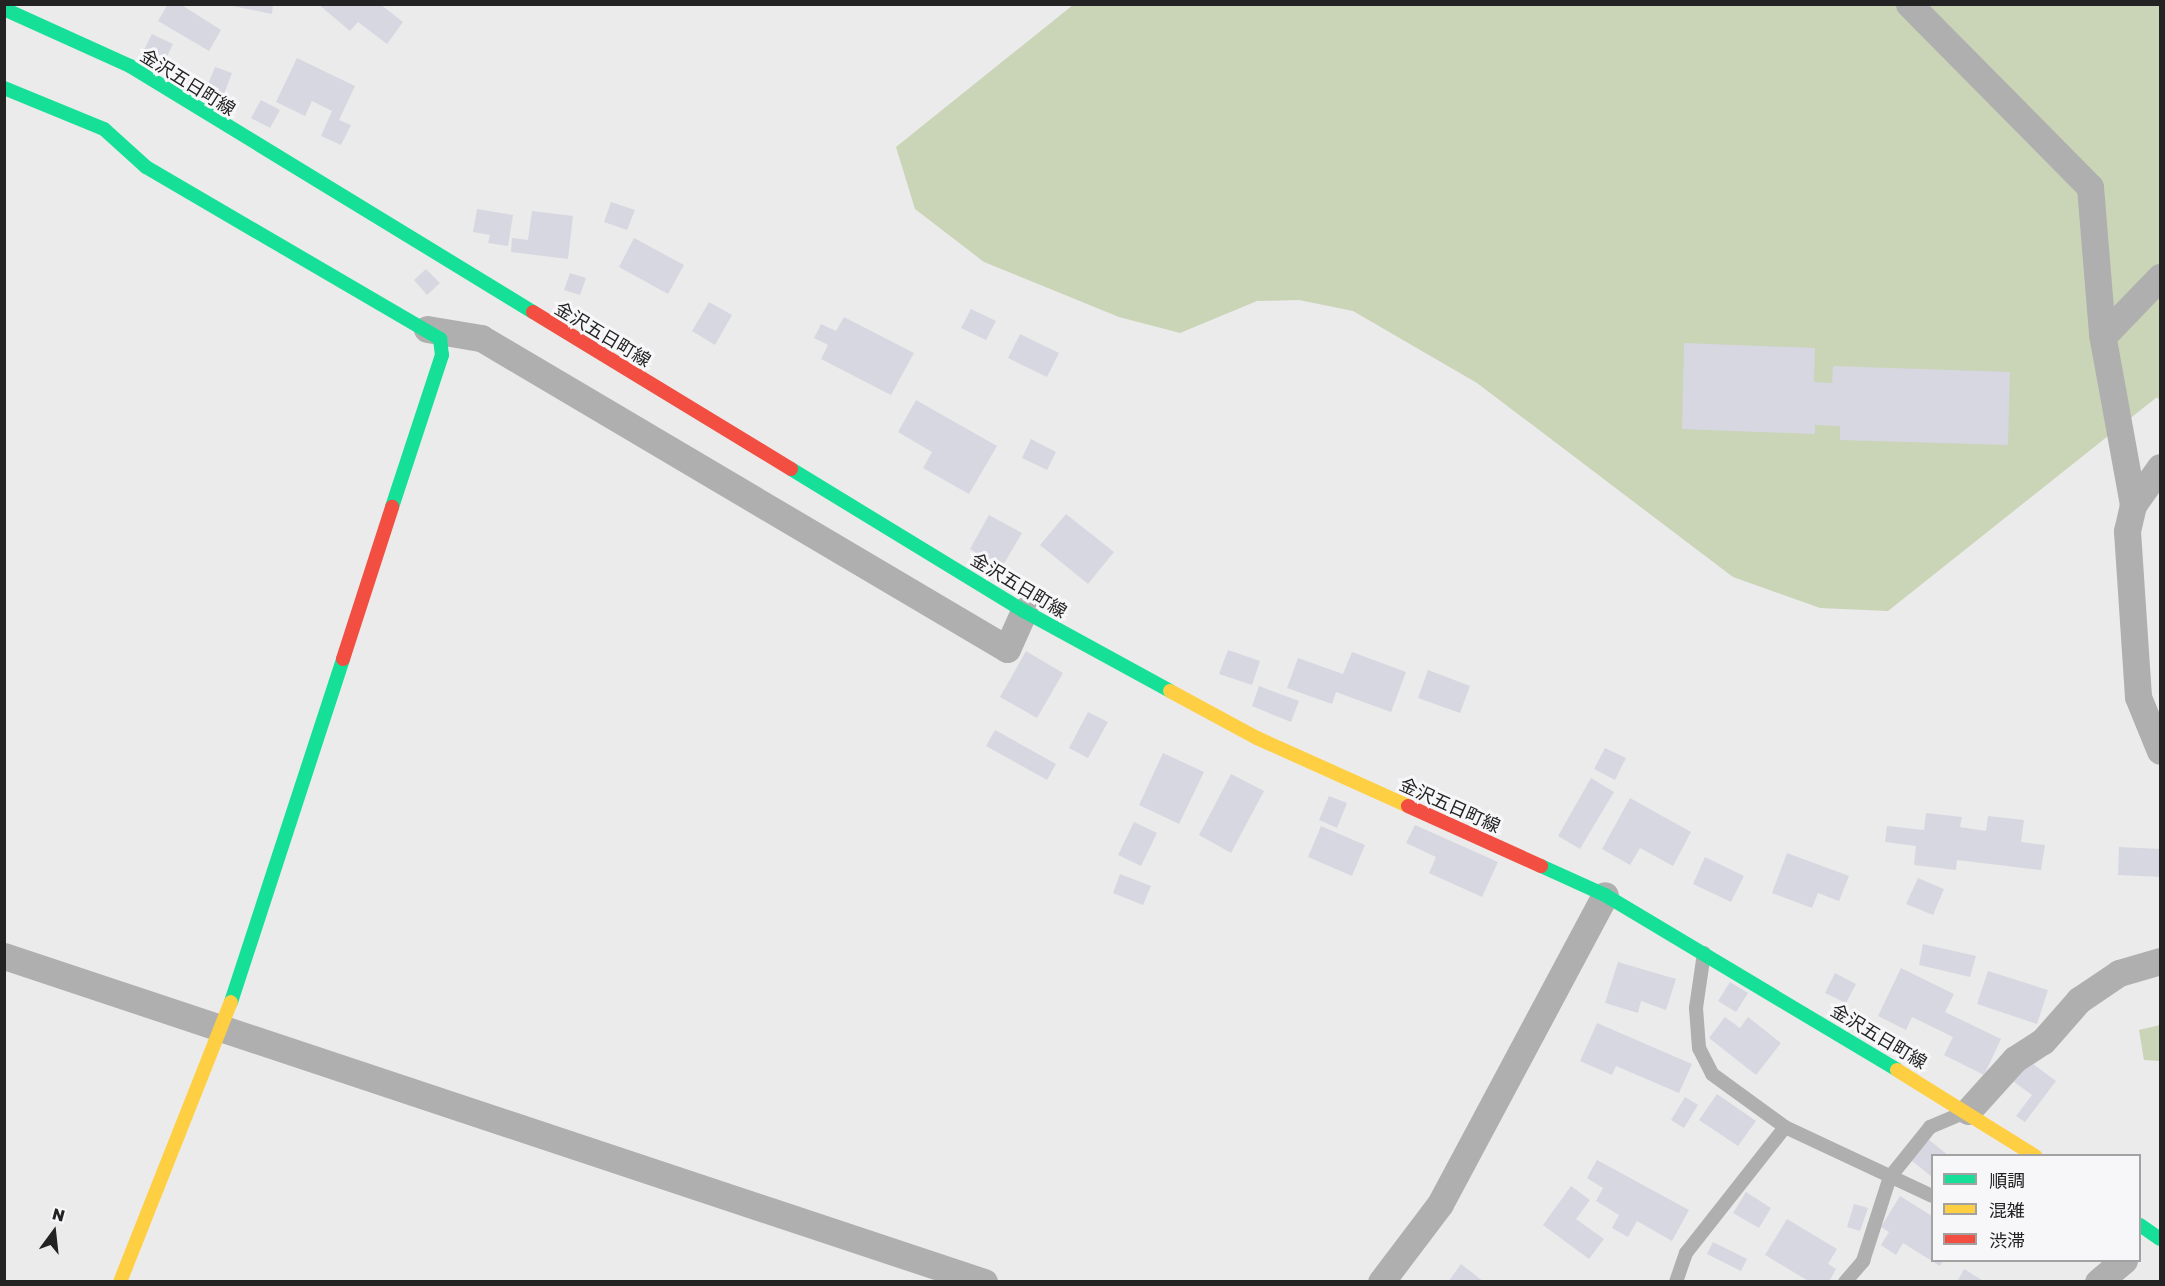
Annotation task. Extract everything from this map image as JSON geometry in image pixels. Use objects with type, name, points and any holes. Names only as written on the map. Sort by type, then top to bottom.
[{"type":"main road","name":"金沢五日町線","points":[[4,9],[130,66],[1024,611],[1257,738],[1605,895],[1968,1111],[2033,1154]]},
{"type":"main road","points":[[4,88],[104,129],[146,167],[427,329],[440,339],[442,355],[222,1028],[120,1281]]},
{"type":"street","points":[[1909,4],[2090,187],[2103,336],[2133,505],[2127,531],[2138,697],[2160,751]]},
{"type":"street","points":[[2103,336],[2160,278]]},
{"type":"street","points":[[427,329],[481,338],[1006,649],[1024,611]]},
{"type":"street","points":[[2133,505],[2160,468]]},
{"type":"street","points":[[1381,1281],[1440,1204],[1605,895]]},
{"type":"street","points":[[4,956],[984,1281]]},
{"type":"street","points":[[1968,1111],[2015,1059],[2043,1041],[2079,1000],[2119,973],[2160,961]]},
{"type":"street","points":[[2098,1281],[2122,1262]]},
{"type":"lane","points":[[1704,953],[1696,1008],[1699,1048],[1712,1074],[1785,1127],[1931,1196]]},
{"type":"lane","points":[[1845,1281],[1863,1261],[1890,1177],[1930,1127],[1968,1111]]},
{"type":"lane","points":[[1676,1281],[1686,1253],[1785,1127]]},
{"type":"green space","points":[[1073,5],[2160,5],[2160,401],[2157,397],[1888,611],[1820,608],[1733,577],[1477,383],[1353,311],[1299,300],[1257,301],[1180,333],[1119,317],[984,262],[915,209],[896,147]]},
{"type":"green space","points":[[2160,1025],[2160,1061],[2144,1060],[2139,1030]]},
{"type":"building","points":[[168,4],[180,4],[221,30],[209,51],[158,21]]},
{"type":"building","points":[[223,4],[273,4],[272,14]]},
{"type":"building","points":[[318,4],[380,4],[403,22],[387,44],[358,22],[350,31]]},
{"type":"building","points":[[152,34],[173,44],[165,60],[144,50]]},
{"type":"building","points":[[297,58],[355,86],[339,120],[351,125],[341,145],[321,136],[332,111],[312,101],[305,116],[276,102]]},
{"type":"building","points":[[215,67],[232,73],[224,94],[207,87]]},
{"type":"building","points":[[261,100],[280,110],[270,128],[251,118]]},
{"type":"building","points":[[611,202],[635,210],[627,230],[604,222]]},
{"type":"building","points":[[477,209],[513,215],[508,246],[488,243],[490,235],[473,232]]},
{"type":"building","points":[[532,211],[573,216],[568,259],[511,252],[512,238],[528,240]]},
{"type":"building","points":[[634,238],[684,265],[668,294],[619,267]]},
{"type":"building","points":[[426,269],[440,283],[427,295],[414,280]]},
{"type":"building","points":[[570,273],[586,278],[580,295],[564,290]]},
{"type":"building","points":[[709,302],[732,315],[715,345],[692,331]]},
{"type":"building","points":[[971,309],[996,321],[986,340],[961,328]]},
{"type":"building","points":[[844,317],[914,353],[891,395],[821,359],[828,345],[814,338],[821,324],[836,331]]},
{"type":"building","points":[[1020,334],[1059,353],[1047,377],[1008,358]]},
{"type":"building","points":[[1684,343],[1815,348],[1814,382],[1832,383],[1833,366],[2010,372],[2008,445],[1840,440],[1840,426],[1815,425],[1815,434],[1682,429]]},
{"type":"building","points":[[916,400],[997,446],[969,494],[923,468],[932,452],[898,432]]},
{"type":"building","points":[[1031,439],[1056,452],[1047,470],[1022,458]]},
{"type":"building","points":[[1066,514],[1114,552],[1088,584],[1040,545]]},
{"type":"building","points":[[989,515],[1022,533],[1002,567],[970,549]]},
{"type":"building","points":[[1228,650],[1260,661],[1252,685],[1219,674]]},
{"type":"building","points":[[1026,651],[1063,673],[1037,718],[1000,697]]},
{"type":"building","points":[[1352,652],[1406,672],[1391,712],[1336,692],[1332,704],[1287,688],[1298,658],[1343,674]]},
{"type":"building","points":[[1428,670],[1470,686],[1460,713],[1418,698]]},
{"type":"building","points":[[1259,686],[1299,701],[1291,722],[1252,706]]},
{"type":"building","points":[[1088,712],[1108,722],[1088,758],[1069,748]]},
{"type":"building","points":[[995,730],[1056,764],[1047,780],[986,746]]},
{"type":"building","points":[[1605,748],[1626,758],[1615,780],[1594,769]]},
{"type":"building","points":[[1163,753],[1204,772],[1179,824],[1139,805]]},
{"type":"building","points":[[1231,774],[1264,791],[1231,853],[1199,835]]},
{"type":"building","points":[[1591,778],[1614,792],[1580,849],[1558,836]]},
{"type":"building","points":[[1329,796],[1347,803],[1337,828],[1319,820]]},
{"type":"building","points":[[1630,798],[1691,832],[1673,866],[1640,848],[1630,865],[1602,849]]},
{"type":"building","points":[[1926,813],[1962,817],[1960,827],[1986,831],[1988,816],[2024,820],[2021,842],[2045,845],[2041,870],[1957,860],[1956,870],[1914,865],[1916,846],[1885,842],[1887,826],[1924,830]]},
{"type":"building","points":[[1134,822],[1157,833],[1141,866],[1118,855]]},
{"type":"building","points":[[1415,825],[1498,862],[1482,897],[1429,873],[1436,857],[1406,843]]},
{"type":"building","points":[[1321,826],[1365,845],[1352,876],[1308,857]]},
{"type":"building","points":[[2119,847],[2160,849],[2160,877],[2118,875]]},
{"type":"building","points":[[1787,853],[1849,876],[1839,901],[1818,893],[1812,908],[1772,893]]},
{"type":"building","points":[[1705,857],[1744,876],[1731,902],[1693,884]]},
{"type":"building","points":[[1120,874],[1151,886],[1143,905],[1113,893]]},
{"type":"building","points":[[1918,878],[1944,889],[1933,915],[1906,904]]},
{"type":"building","points":[[1923,944],[1976,956],[1970,977],[1919,965]]},
{"type":"building","points":[[1618,962],[1676,979],[1666,1010],[1641,1001],[1638,1013],[1605,1003]]},
{"type":"building","points":[[1901,968],[1954,994],[1945,1012],[2001,1039],[1984,1075],[1944,1055],[1953,1037],[1912,1017],[1906,1030],[1878,1016]]},
{"type":"building","points":[[1988,971],[2048,990],[2037,1024],[1977,1004]]},
{"type":"building","points":[[1835,973],[1856,984],[1846,1003],[1825,993]]},
{"type":"building","points":[[1730,982],[1748,993],[1736,1012],[1718,1001]]},
{"type":"building","points":[[1725,1017],[1740,1028],[1748,1017],[1781,1043],[1756,1075],[1709,1038]]},
{"type":"building","points":[[1597,1023],[1692,1064],[1679,1093],[1616,1066],[1612,1075],[1580,1061]]},
{"type":"building","points":[[2025,1058],[2056,1081],[2025,1122],[2016,1116],[2032,1095],[2010,1079]]},
{"type":"building","points":[[1717,1094],[1756,1121],[1738,1146],[1699,1120]]},
{"type":"building","points":[[1685,1097],[1698,1105],[1684,1128],[1671,1120]]},
{"type":"building","points":[[1928,1139],[1947,1154],[1931,1154],[1931,1176],[1911,1160]]},
{"type":"building","points":[[1597,1160],[1689,1210],[1672,1241],[1637,1221],[1628,1237],[1612,1228],[1619,1215],[1596,1201],[1603,1188],[1587,1178]]},
{"type":"building","points":[[1571,1186],[1590,1200],[1576,1219],[1604,1239],[1589,1259],[1543,1225]]},
{"type":"building","points":[[1746,1192],[1771,1208],[1759,1228],[1733,1213]]},
{"type":"building","points":[[1900,1196],[1931,1215],[1931,1260],[1903,1243],[1896,1255],[1881,1245],[1889,1232],[1881,1227]]},
{"type":"building","points":[[1854,1204],[1868,1208],[1860,1231],[1847,1227]]},
{"type":"building","points":[[1787,1219],[1837,1249],[1828,1264],[1836,1269],[1829,1282],[1810,1282],[1765,1255]]},
{"type":"building","points":[[1713,1242],[1747,1259],[1741,1271],[1707,1254]]},
{"type":"building","points":[[1461,1264],[1484,1282],[1448,1282]]},
{"type":"building","points":[[1964,1269],[1985,1282],[1957,1282]]},
{"type":"traffic: fast","points":[[4,9],[130,66],[533,312]]},
{"type":"traffic: fast","points":[[4,88],[104,129],[146,167],[440,339],[442,355],[392,507]]},
{"type":"traffic: fast","points":[[791,469],[1024,611],[1170,691]]},
{"type":"traffic: fast","points":[[231,1002],[343,659]]},
{"type":"traffic: fast","points":[[1541,866],[1605,895],[1897,1070]]},
{"type":"traffic: fast","points":[[2141,1226],[2160,1239]]},
{"type":"traffic: slow","points":[[1170,691],[1257,738],[1408,806]]},
{"type":"traffic: slow","points":[[120,1282],[231,1002]]},
{"type":"traffic: slow","points":[[1897,1070],[2032,1154]]},
{"type":"traffic: jam","points":[[533,312],[791,469]]},
{"type":"traffic: jam","points":[[343,659],[392,507]]},
{"type":"traffic: jam","points":[[1408,806],[1541,866]]}]
